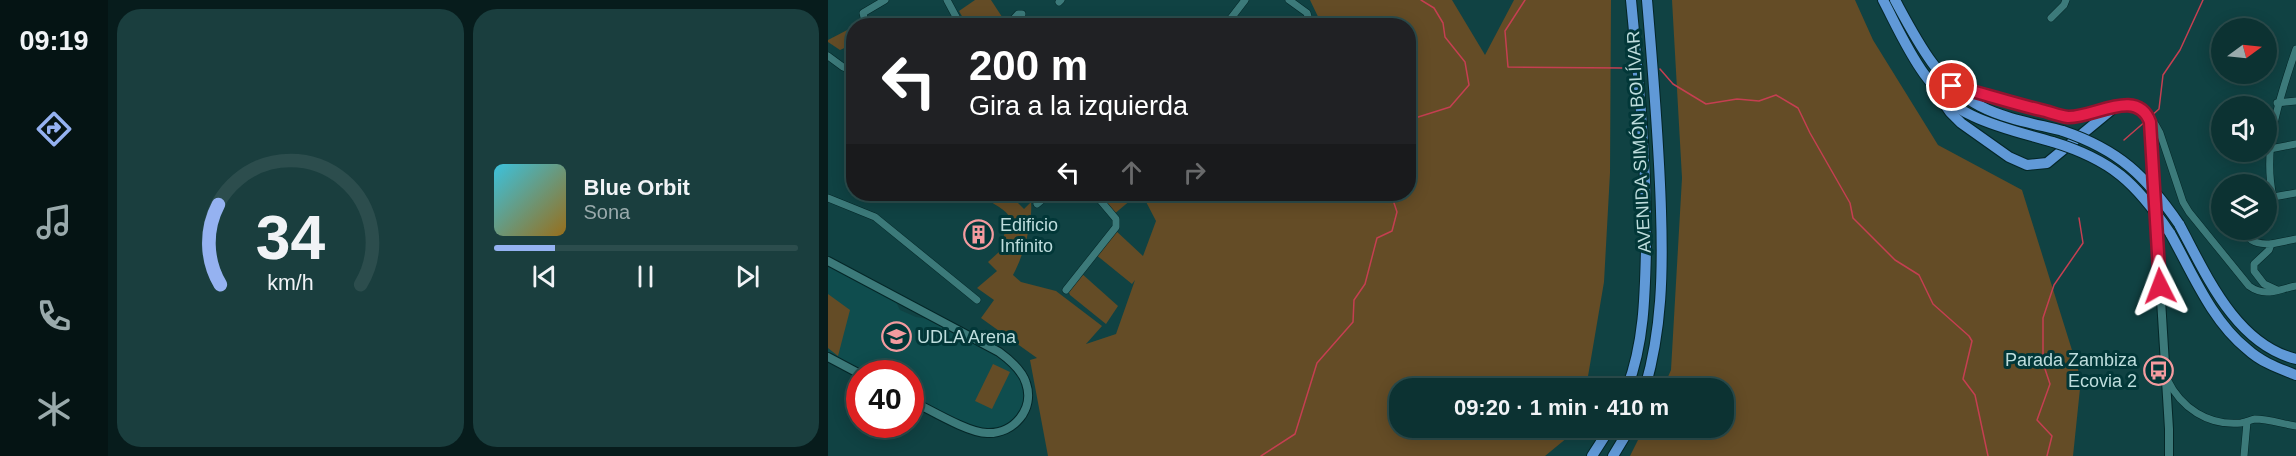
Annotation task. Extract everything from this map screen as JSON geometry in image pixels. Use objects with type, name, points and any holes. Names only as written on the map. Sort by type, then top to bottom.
[{"type":"highway","name":"AVENIDA SIMÓN BOLÍVAR","points":[[1631,0],[1647,188],[1646,294],[1641,338],[1631,378]]},
{"type":"highway","name":"AVENIDA SIMÓN BOLÍVAR","points":[[1647,0],[1659,137],[1662,261],[1662,293],[1655,354],[1649,378]]},
{"type":"highway","points":[[1883,0],[1918,66],[1954,105],[1971,115],[2003,128],[2080,150],[2108,165],[2134,186],[2170,233],[2208,301],[2230,333],[2247,350],[2271,366],[2296,375]]},
{"type":"highway","points":[[1895,0],[1935,66],[1966,98],[1982,107],[2090,140],[2143,177],[2179,224],[2206,274],[2243,326],[2268,348],[2296,359]]},
{"type":"highway","points":[[1952,86],[2067,117],[2093,114],[2115,106]]},
{"type":"highway","points":[[1936,88],[1942,102],[1961,123],[2008,157],[2027,165],[2047,163],[2115,106]]},
{"type":"highway","points":[[1592,456],[1604,438]]},
{"type":"highway","points":[[1613,456],[1624,438]]},
{"type":"street","points":[[864,18],[863,13],[885,0]]},
{"type":"street","points":[[947,0],[957,18]]},
{"type":"street","points":[[1231,18],[1245,0]]},
{"type":"street","points":[[1289,0],[1307,13],[1309,18]]},
{"type":"street","points":[[2050,18],[2064,5],[2066,0]]},
{"type":"street","points":[[1014,18],[1018,14],[1022,14]]},
{"type":"street","points":[[2296,48],[2277,104],[2296,101]]},
{"type":"street","points":[[828,56],[846,68]]},
{"type":"street","points":[[2115,106],[2133,104],[2140,107],[2147,114],[2150,122],[2169,456]]},
{"type":"street","points":[[2150,122],[2155,124],[2160,133],[2183,202],[2189,212],[2249,286],[2262,293],[2272,293],[2296,286]]},
{"type":"street","points":[[2277,147],[2296,144]]},
{"type":"street","points":[[2277,196],[2296,194]]},
{"type":"street","points":[[828,198],[875,217],[977,300]]},
{"type":"street","points":[[1037,204],[1041,201]]},
{"type":"street","points":[[1066,290],[1116,227],[1117,222],[1100,201]]},
{"type":"street","points":[[2251,240],[2271,244],[2296,239]]},
{"type":"street","points":[[2271,244],[2269,250],[2254,264],[2254,271],[2264,284],[2277,290]]},
{"type":"street","points":[[828,261],[999,352],[1023,375],[1028,393],[1027,406],[1020,419],[1007,429],[990,434],[970,429],[924,407]]},
{"type":"street","points":[[828,357],[846,367]]},
{"type":"street","points":[[2165,374],[2187,408],[2223,423],[2247,422],[2256,419],[2296,426]]},
{"type":"street","points":[[2244,456],[2247,422]]},
{"type":"shaded area","points":[[975,0],[991,0],[1003,18],[963,18],[959,11]]},
{"type":"shaded area","points":[[1310,0],[1452,0],[1485,55],[1514,0],[1611,0],[1610,173],[1604,282],[1588,378],[1389,378],[1389,438],[1567,438],[1545,456],[1048,456],[1030,360],[1037,358],[981,318],[994,300],[977,288],[997,271],[988,262],[1000,251],[1009,216],[990,201],[1016,201],[1024,209],[1031,202],[1026,239],[1013,275],[1021,282],[1056,291],[1102,326],[1086,344],[1116,334],[1135,280],[1132,284],[1095,254],[1114,229],[1143,256],[1156,221],[1146,201],[1416,201],[1416,18],[1319,18]]},
{"type":"shaded area","points":[[1672,0],[1855,0],[1873,40],[1938,145],[2022,190],[2081,379],[2073,456],[1630,456],[1639,438],[1734,438],[1734,378],[1667,378],[1671,370],[1682,178]]},
{"type":"shaded area","points":[[846,31],[846,47],[840,50],[828,40]]},
{"type":"shaded area","points":[[1102,201],[1130,201],[1113,215]]},
{"type":"shaded area","name":"UDLA Arena","points":[[828,265],[895,300],[900,310],[928,319],[995,354],[1014,369],[1023,384],[1025,400],[1021,411],[1013,421],[999,428],[982,429],[924,402],[924,360],[846,360],[846,363],[828,354]]},
{"type":"shaded area","points":[[1081,273],[1118,306],[1106,324],[1070,295],[1068,290]]},
{"type":"shaded area","points":[[828,294],[850,310],[838,356],[828,348]]},
{"type":"shaded area","points":[[993,364],[1010,372],[992,409],[975,401]]},
{"type":"waterway","points":[[1416,118],[1450,107],[1469,85],[1465,62],[1445,37],[1443,23],[1434,8],[1421,0]]},
{"type":"waterway","points":[[1525,0],[1505,31],[1508,67],[1622,68]]},
{"type":"waterway","points":[[2150,117],[2159,109],[2163,75],[2180,50],[2203,0]]},
{"type":"waterway","points":[[1660,69],[1673,84],[1706,104],[1737,99],[1759,101],[1776,95],[1798,108],[1850,203],[1853,218],[1895,260],[1919,275],[1933,304],[1972,341],[1963,379],[1975,395],[1988,456]]},
{"type":"waterway","points":[[2124,140],[2147,120]]},
{"type":"waterway","points":[[1261,456],[1295,434],[1317,363],[1353,322],[1354,300],[1365,284],[1377,238],[1392,231],[1397,212],[1393,201]]},
{"type":"waterway","points":[[2047,456],[2052,436],[2037,420],[2050,384],[2043,363],[2043,318],[2054,285],[2083,243],[2079,218]]},
{"type":"place","name":"Edificio Infinito","points":[[979,235]]},
{"type":"place","name":"UDLA Arena","points":[[896,337]]},
{"type":"place","name":"Parada Zambiza Ecovia 2","points":[[2158,370]]},
{"type":"route","points":[[1952,86],[2067,117],[2093,114],[2115,106],[2133,104],[2140,107],[2147,114],[2150,122],[2160,286]]}]
